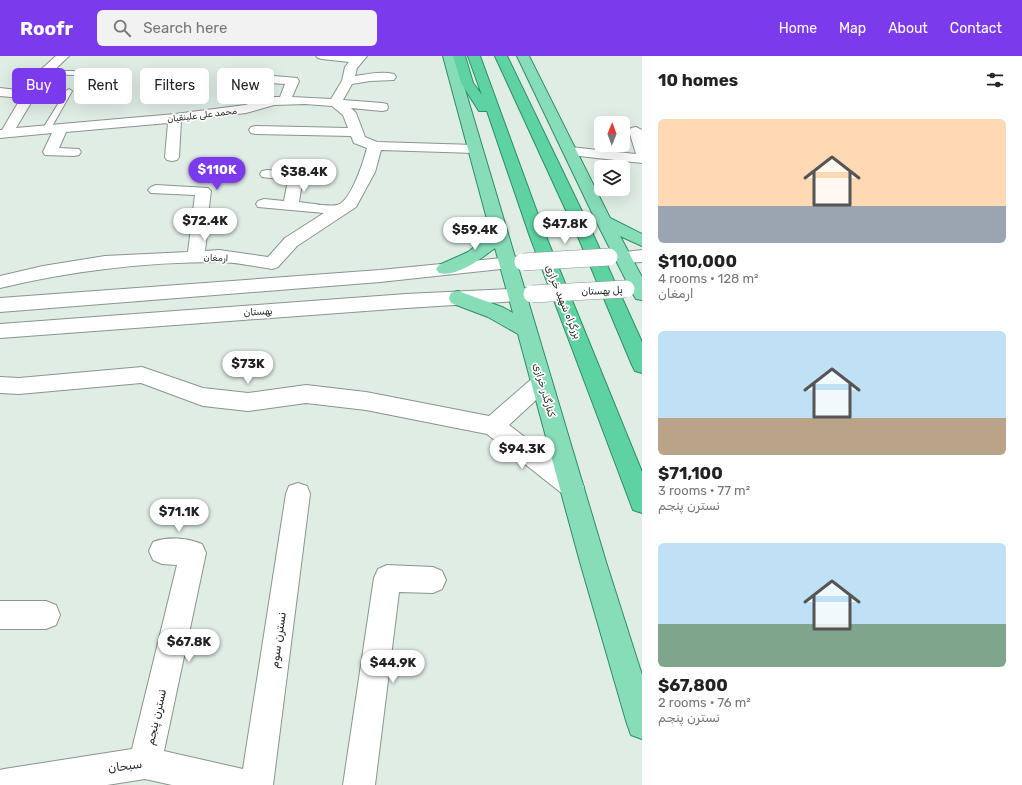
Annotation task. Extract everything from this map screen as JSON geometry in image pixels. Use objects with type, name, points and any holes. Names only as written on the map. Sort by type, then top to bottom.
[{"type":"highway","points":[[459,56],[467,83],[500,131]]},
{"type":"highway","name":"بزرگراه شهید خرازی","points":[[474,56],[537,234],[642,502]]},
{"type":"highway","points":[[502,56],[584,232],[642,365]]},
{"type":"highway","points":[[513,56],[536,131]]},
{"type":"main road","name":"کنارگذر خرازی","points":[[449,56],[500,235],[515,262],[525,295],[527,330],[642,724]]},
{"type":"main road","points":[[523,56],[604,221],[616,257],[637,290]]},
{"type":"main road","points":[[604,221],[620,231],[642,241]]},
{"type":"main road","points":[[445,269],[474,256],[500,235]]},
{"type":"main road","points":[[458,298],[495,312],[527,330]]},
{"type":"street","points":[[50,68],[63,56]]},
{"type":"street","points":[[322,56],[360,58]]},
{"type":"street","points":[[360,58],[351,67],[348,81],[335,103],[349,113],[359,140],[376,146],[475,149]]},
{"type":"street","points":[[348,81],[370,77],[390,77]]},
{"type":"street","points":[[274,80],[293,81],[284,101]]},
{"type":"street","points":[[0,92],[12,93]]},
{"type":"street","name":"محمد علی علینقیان","points":[[3,134],[175,118],[246,109],[273,101],[305,100],[382,107]]},
{"type":"street","points":[[3,134],[23,104]]},
{"type":"street","points":[[172,157],[175,118]]},
{"type":"street","points":[[62,129],[50,152],[74,152]]},
{"type":"street","points":[[256,130],[357,132]]},
{"type":"street","points":[[636,132],[642,152]]},
{"type":"street","name":"ارمغان","points":[[0,282],[43,272],[105,262],[219,256],[272,263],[291,242],[350,204],[368,172],[376,146]]},
{"type":"street","points":[[570,151],[642,159]]},
{"type":"street","points":[[267,174],[296,176],[292,206]]},
{"type":"street","points":[[156,190],[203,191],[196,257]]},
{"type":"street","points":[[264,204],[342,210]]},
{"type":"street","points":[[200,221],[223,218]]},
{"type":"street","points":[[0,305],[380,276],[515,262],[642,256]]},
{"type":"street","name":"پل بهستان","points":[[525,295],[637,290]]},
{"type":"street","name":"بهستان","points":[[0,331],[458,298],[525,295]]},
{"type":"street","points":[[36,328],[47,302]]},
{"type":"street","points":[[0,386],[19,386],[142,375],[203,397],[248,402],[306,394],[366,401],[493,426],[572,487]]},
{"type":"street","points":[[493,426],[542,382]]},
{"type":"street","name":"نسترن سوم","points":[[257,785],[298,494]]},
{"type":"street","name":"نسترن پنجم","points":[[145,763],[193,553],[162,551]]},
{"type":"street","points":[[358,785],[387,578],[433,580]]},
{"type":"street","points":[[0,615],[46,615]]},
{"type":"street","name":"سبحان","points":[[4,785],[145,763],[244,785]]},
{"type":"lane","points":[[66,73],[74,73]]},
{"type":"lane","points":[[46,130],[69,91]]}]
